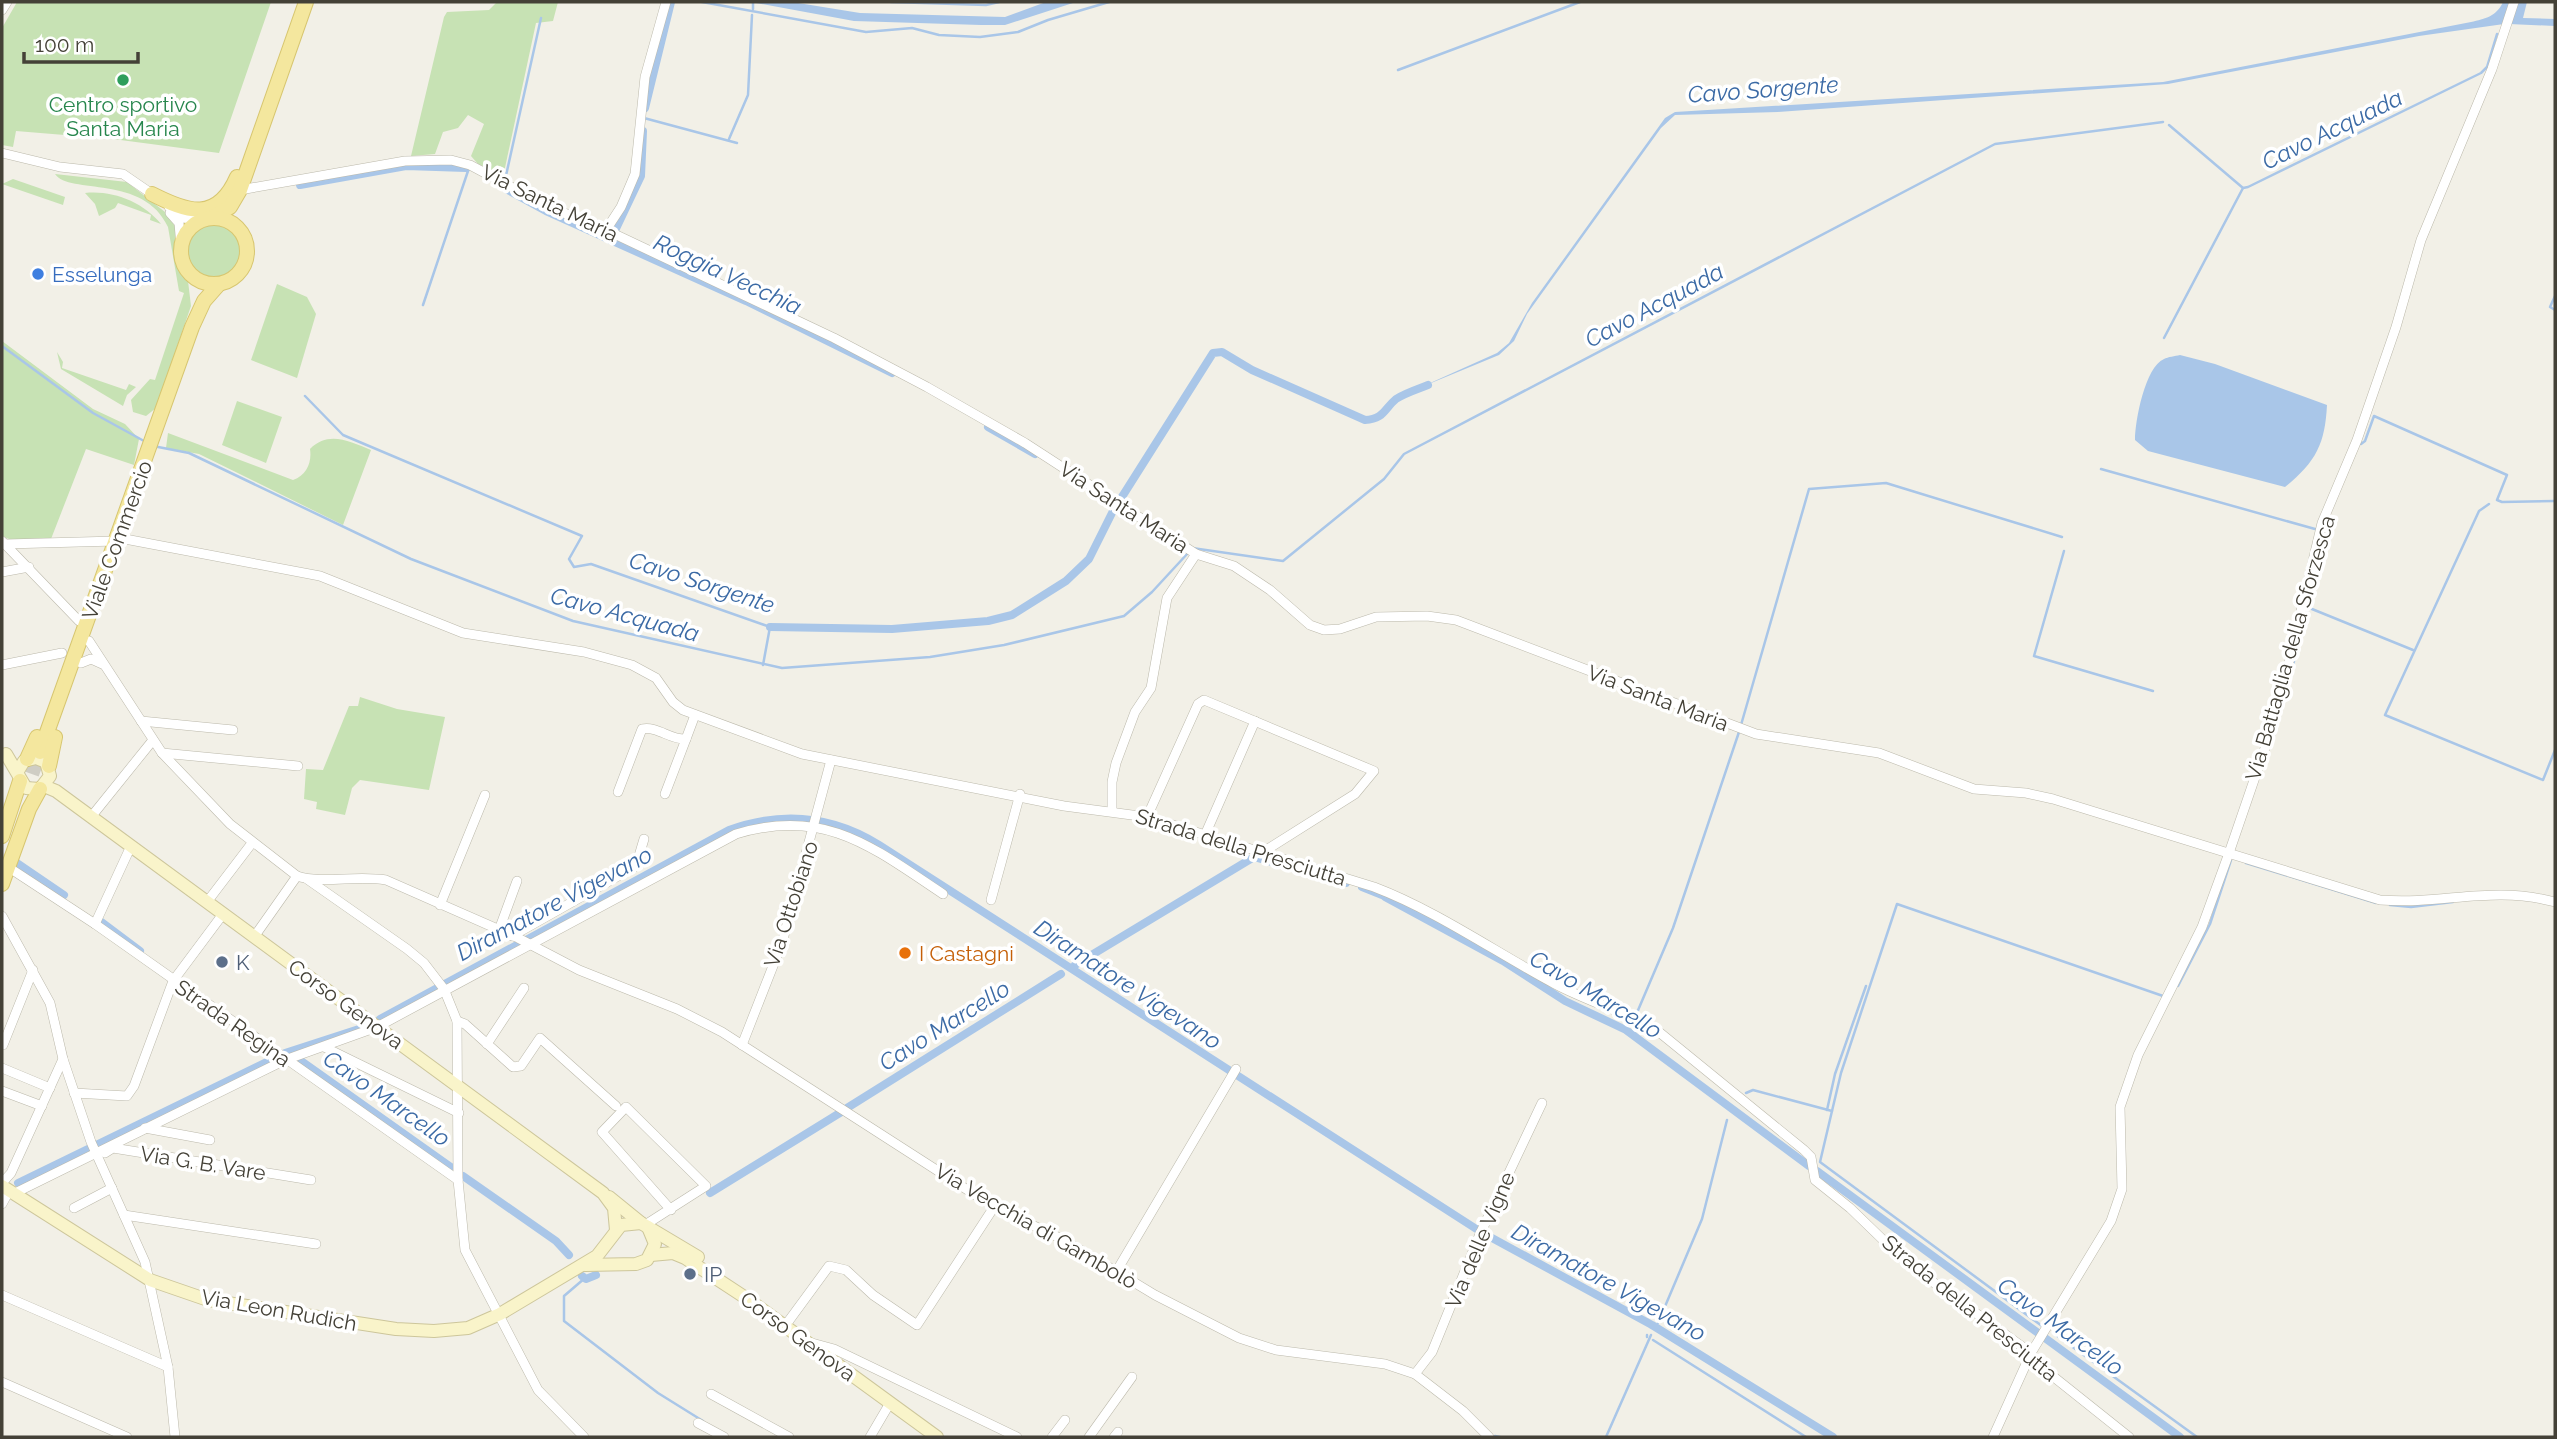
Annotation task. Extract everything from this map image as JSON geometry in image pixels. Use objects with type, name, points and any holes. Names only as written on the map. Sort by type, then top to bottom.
[{"type":"main road","name":"Viale Commercio","points":[[26,770],[121,540],[192,327],[204,302],[219,284],[231,280],[244,267],[248,249],[237,208],[240,190],[306,2]]},
{"type":"main road","points":[[155,196],[182,209],[198,211],[212,207],[234,183],[267,112]]},
{"type":"main road","name":"Viale Commercio","points":[[192,327],[196,302],[192,276],[184,266],[181,247],[188,231],[230,207],[240,190]]},
{"type":"main road","points":[[207,219],[229,221],[242,232]]},
{"type":"main road","points":[[192,276],[205,283],[219,284]]},
{"type":"main road","points":[[2,836],[94,579],[121,540]]},
{"type":"main road","points":[[5,864],[29,809],[48,783],[53,742],[121,540]]},
{"type":"main road","name":"Corso Genova","points":[[4,753],[26,770],[28,789],[48,783]]},
{"type":"main road","name":"Corso Genova","points":[[26,770],[41,759],[48,783],[91,817],[645,1225],[692,1253],[749,1300]]},
{"type":"main road","points":[[2,884],[26,770]]},
{"type":"main road","points":[[603,1193],[614,1208],[614,1253],[624,1262]]},
{"type":"main road","name":"Via Leon Rudich","points":[[5,1194],[150,1280],[208,1300],[396,1329],[434,1331],[468,1328],[499,1314],[597,1256],[614,1235]]},
{"type":"main road","points":[[578,1266],[624,1262],[636,1264],[651,1255],[654,1238],[645,1225],[628,1222],[614,1235]]},
{"type":"main road","name":"Corso Genova","points":[[651,1255],[673,1253],[685,1258],[749,1300],[937,1437]]},
{"type":"street","points":[[2,10],[7,2]]},
{"type":"street","points":[[611,233],[635,174],[645,77],[666,2]]},
{"type":"street","name":"Via Battaglia della Sforzesca","points":[[1993,1437],[2031,1353],[2111,1222],[2122,1189],[2120,1107],[2138,1055],[2202,927],[2229,853],[2276,716],[2322,523],[2357,440],[2396,327],[2421,240],[2491,69],[2514,2]]},
{"type":"street","points":[[2,153],[60,167],[122,174],[183,218],[207,219]]},
{"type":"street","name":"Via Santa Maria","points":[[240,190],[405,161],[430,160],[470,165],[547,206],[611,233],[834,338],[927,387],[1025,443],[1196,554],[1234,566],[1270,590],[1317,628],[1340,629],[1376,617],[1427,616],[1456,620],[1756,734],[1879,753],[1974,789],[2026,793],[2053,799],[2380,900],[2426,903],[2503,892],[2555,902]]},
{"type":"street","points":[[155,196],[179,223],[181,247]]},
{"type":"street","name":"Strada della Presciutta","points":[[4,542],[121,540],[320,576],[463,633],[583,652],[632,665],[656,678],[673,702],[695,715],[750,732],[802,754],[888,773],[1020,794],[1065,806],[1112,810],[1147,817],[1391,893],[1558,986],[1639,1019],[1659,1032],[1804,1150],[1811,1157],[1815,1180],[1850,1208],[1908,1264],[2031,1353],[2035,1362],[2129,1437]]},
{"type":"street","points":[[4,542],[79,621]]},
{"type":"street","points":[[1112,810],[1112,782],[1116,763],[1135,712],[1151,688],[1167,598],[1196,554]]},
{"type":"street","points":[[2,572],[29,567]]},
{"type":"street","points":[[89,641],[162,753],[252,843],[407,949],[439,979],[457,1021],[458,1180],[465,1250],[524,1368],[538,1390],[584,1437]]},
{"type":"street","points":[[2,665],[62,653]]},
{"type":"street","points":[[81,663],[91,659],[104,665]]},
{"type":"street","points":[[1147,817],[1198,704],[1204,701],[1374,771],[1354,794],[1263,852]]},
{"type":"street","points":[[665,794],[695,715]]},
{"type":"street","points":[[141,721],[233,730]]},
{"type":"street","points":[[1205,835],[1255,721]]},
{"type":"street","points":[[618,792],[642,729],[649,728],[686,739]]},
{"type":"street","points":[[91,817],[153,740]]},
{"type":"street","points":[[162,753],[298,766]]},
{"type":"street","name":"Via Ottobiano","points":[[742,1045],[782,943],[831,760]]},
{"type":"street","points":[[991,900],[1020,794]]},
{"type":"street","points":[[440,905],[485,795]]},
{"type":"street","points":[[522,941],[725,838],[774,825],[816,822],[859,840],[943,894]]},
{"type":"street","points":[[5,1194],[145,1128],[282,1057],[324,1047],[377,1027],[444,991],[636,866],[644,839]]},
{"type":"street","points":[[207,902],[252,843]]},
{"type":"street","points":[[95,924],[131,846]]},
{"type":"street","name":"Strada Regina","points":[[5,864],[95,924],[458,1180]]},
{"type":"street","name":"Via Vecchia di Gambolò","points":[[302,878],[366,876],[386,880],[499,930],[579,970],[677,1009],[742,1045],[994,1207],[1064,1240],[1155,1295],[1262,1347],[1385,1364],[1415,1374],[1463,1410],[1488,1437]]},
{"type":"street","points":[[254,937],[302,878]]},
{"type":"street","points":[[499,930],[517,881]]},
{"type":"street","points":[[74,1093],[127,1096],[134,1086],[173,981],[223,914]]},
{"type":"street","points":[[2,916],[50,1003],[74,1093],[150,1280],[168,1367],[175,1437]]},
{"type":"street","points":[[4,1045],[33,970]]},
{"type":"street","points":[[487,1044],[524,988]]},
{"type":"street","points":[[457,1021],[513,1067],[521,1066],[540,1038],[617,1106]]},
{"type":"street","points":[[324,1047],[459,1113]]},
{"type":"street","points":[[5,1194],[11,1173],[63,1059]]},
{"type":"street","points":[[2,1069],[50,1088]]},
{"type":"street","points":[[1116,1272],[1236,1069]]},
{"type":"street","points":[[2,1091],[42,1106]]},
{"type":"street","name":"Via delle Vigne","points":[[1415,1374],[1432,1352],[1482,1230],[1542,1104]]},
{"type":"street","points":[[645,1225],[671,1210],[705,1186],[626,1107],[602,1132],[671,1210]]},
{"type":"street","points":[[145,1128],[210,1140]]},
{"type":"street","name":"Via G. B. Vare","points":[[95,1150],[113,1149],[311,1180]]},
{"type":"street","points":[[74,1208],[112,1188]]},
{"type":"street","points":[[785,1326],[829,1266],[846,1270],[873,1294],[917,1325],[994,1207]]},
{"type":"street","points":[[124,1215],[316,1244]]},
{"type":"street","points":[[2,1295],[168,1367]]},
{"type":"street","points":[[802,1340],[834,1349],[1017,1437]]},
{"type":"street","points":[[1089,1437],[1132,1377]]},
{"type":"street","points":[[2,1382],[127,1437]]},
{"type":"street","points":[[711,1394],[789,1437]]},
{"type":"street","points":[[870,1437],[890,1403]]},
{"type":"street","points":[[1052,1437],[1065,1420]]},
{"type":"street","points":[[698,1423],[724,1437]]},
{"type":"green space","name":"Centro sportivo Santa Maria","points":[[17,2],[271,2],[219,153],[113,139],[16,131],[13,147],[2,145],[2,28]]},
{"type":"green space","points":[[497,2],[558,2],[553,21],[536,23],[503,177],[478,164],[471,156],[484,124],[468,115],[458,128],[443,132],[435,154],[411,156],[444,17],[447,12],[489,10]]},
{"type":"green space","points":[[55,174],[127,182],[165,212],[179,232],[178,251],[188,281],[191,306],[156,408],[146,416],[133,412],[131,400],[150,379],[155,380],[184,293],[179,291],[168,227],[157,210],[142,199],[108,188],[75,184]]},
{"type":"green space","points":[[13,179],[65,197],[63,205],[2,184]]},
{"type":"green space","points":[[85,193],[106,193],[127,199],[145,209],[161,224],[150,220],[151,215],[118,203],[115,208],[99,216],[95,204]]},
{"type":"green space","points":[[214,225],[233,232],[240,251],[233,270],[214,277],[195,270],[188,251],[195,232]]},
{"type":"green space","points":[[277,284],[307,297],[316,314],[297,378],[251,360]]},
{"type":"green space","points":[[2,341],[93,409],[125,424],[139,439],[134,465],[86,449],[51,539],[9,539],[2,536]]},
{"type":"green space","points":[[57,352],[63,362],[62,368],[126,390],[129,384],[136,387],[127,395],[123,406],[61,369]]},
{"type":"green space","points":[[237,401],[282,417],[266,463],[222,445]]},
{"type":"green space","points":[[168,433],[293,480],[307,468],[310,449],[317,443],[340,439],[371,450],[343,525],[199,454],[166,448]]},
{"type":"green space","points":[[360,697],[397,709],[445,717],[429,790],[360,780],[352,788],[345,815],[316,809],[317,802],[304,799],[306,769],[323,770],[349,706],[358,706]]},
{"type":"water","points":[[751,2],[792,2],[860,13],[1005,17],[1046,2],[1076,2],[1005,25],[981,25],[854,21]]},
{"type":"water","points":[[2503,2],[2509,2],[2504,24],[2419,36],[2168,84],[1778,112],[1675,115],[1661,128],[1527,314],[1514,341],[1499,355],[1419,388],[1497,353],[1509,343],[1532,303],[1665,118],[1675,112],[2163,82],[2476,21],[2494,14]]},
{"type":"water","points":[[2519,2],[2527,2],[2523,18],[2555,19],[2555,26],[2509,24]]},
{"type":"water","points":[[2180,355],[2215,364],[2327,405],[2324,431],[2317,451],[2304,469],[2285,487],[2148,451],[2135,440],[2139,408],[2151,372],[2164,359]]},
{"type":"waterway","points":[[645,108],[671,2]]},
{"type":"waterway","points":[[702,2],[866,32],[912,28],[939,35],[980,37],[1018,32],[1109,2]]},
{"type":"waterway","points":[[753,2],[753,9]]},
{"type":"waterway","points":[[891,2],[986,5],[999,2]]},
{"type":"waterway","points":[[1398,70],[1580,2]]},
{"type":"waterway","points":[[729,139],[748,95],[752,15]]},
{"type":"waterway","points":[[505,180],[541,18]]},
{"type":"waterway","name":"Cavo Acquada","points":[[2169,125],[2243,188],[2248,187],[2481,73],[2487,67],[2497,34]]},
{"type":"waterway","points":[[644,118],[737,143]]},
{"type":"waterway","name":"Cavo Acquada","points":[[1192,548],[1283,561],[1384,479],[1404,454],[1995,144],[2163,122]]},
{"type":"waterway","points":[[612,237],[641,176],[643,131]]},
{"type":"waterway","name":"Roggia Vecchia","points":[[300,185],[406,166],[466,168]]},
{"type":"waterway","points":[[423,305],[469,168]]},
{"type":"waterway","points":[[2164,338],[2243,188]]},
{"type":"waterway","name":"Roggia Vecchia","points":[[506,189],[546,211],[746,301],[892,373]]},
{"type":"waterway","points":[[2555,296],[2550,307],[2555,310]]},
{"type":"waterway","name":"Cavo Acquada","points":[[2,346],[93,413],[144,441]]},
{"type":"waterway","name":"Cavo Sorgente","points":[[1120,500],[1213,353],[1222,352],[1252,370],[1365,420],[1380,416],[1400,397],[1428,385]]},
{"type":"waterway","name":"Cavo Sorgente","points":[[305,396],[343,435],[582,536],[569,559],[574,567],[591,564],[770,627],[763,665]]},
{"type":"waterway","points":[[2361,444],[2365,441],[2374,416],[2507,475],[2497,500],[2555,501]]},
{"type":"waterway","name":"Roggia Vecchia","points":[[988,427],[1035,454]]},
{"type":"waterway","name":"Cavo Acquada","points":[[153,446],[189,453],[411,559],[573,621],[782,668],[930,657],[1004,645],[1124,616],[1152,592],[1188,553]]},
{"type":"waterway","points":[[2101,469],[2315,529]]},
{"type":"waterway","points":[[1741,725],[1809,489],[1886,483],[2062,537]]},
{"type":"waterway","points":[[2489,504],[2479,511],[2385,715],[2543,780],[2555,750]]},
{"type":"waterway","name":"Cavo Sorgente","points":[[770,627],[892,629],[988,621],[1012,615],[1066,581],[1089,559],[1116,505]]},
{"type":"waterway","points":[[2285,698],[2323,542]]},
{"type":"waterway","points":[[2064,551],[2034,656],[2153,691]]},
{"type":"waterway","points":[[2307,607],[2413,650]]},
{"type":"waterway","points":[[2271,745],[2276,728]]},
{"type":"waterway","points":[[1636,1015],[1673,928],[1739,732]]},
{"type":"waterway","name":"Diramatore Vigevano","points":[[380,1019],[729,830],[787,818],[843,827],[879,845],[1481,1232],[1652,1325],[1833,1437]]},
{"type":"waterway","name":"Cavo Marcello","points":[[1075,965],[1254,857],[1346,883]]},
{"type":"waterway","points":[[2178,986],[2210,924],[2231,860]]},
{"type":"waterway","name":"Cavo Marcello","points":[[17,863],[64,895]]},
{"type":"waterway","points":[[2246,863],[2376,903]]},
{"type":"waterway","name":"Cavo Marcello","points":[[1362,887],[1382,895]]},
{"type":"waterway","name":"Cavo Marcello","points":[[1385,897],[1503,961],[1565,1001],[1626,1030],[1809,1166]]},
{"type":"waterway","points":[[2390,905],[2411,907],[2453,902]]},
{"type":"waterway","points":[[1746,1093],[1753,1090],[1832,1111],[1841,1073],[1897,904],[2163,996]]},
{"type":"waterway","name":"Cavo Marcello","points":[[100,921],[140,951]]},
{"type":"waterway","name":"Cavo Marcello","points":[[847,1108],[1061,974]]},
{"type":"waterway","points":[[1827,1110],[1835,1074],[1866,986]]},
{"type":"waterway","points":[[1626,1030],[1631,1022]]},
{"type":"waterway","name":"Diramatore Vigevano","points":[[18,1183],[285,1053],[362,1028]]},
{"type":"waterway","name":"Cavo Marcello","points":[[297,1058],[455,1170]]},
{"type":"waterway","name":"Cavo Marcello","points":[[710,1193],[843,1111]]},
{"type":"waterway","points":[[1832,1111],[1820,1162],[2042,1326]]},
{"type":"waterway","points":[[1658,1323],[1702,1219],[1727,1120]]},
{"type":"waterway","name":"Cavo Marcello","points":[[1817,1171],[2180,1437]]},
{"type":"waterway","name":"Cavo Marcello","points":[[463,1176],[556,1241],[569,1255]]},
{"type":"waterway","name":"Cavo Marcello","points":[[582,1276],[586,1279],[596,1275]]},
{"type":"waterway","points":[[585,1278],[564,1296],[564,1321],[658,1393],[703,1421]]},
{"type":"waterway","points":[[1606,1437],[1651,1335]]},
{"type":"waterway","points":[[2056,1335],[2197,1437]]},
{"type":"waterway","points":[[1653,1340],[1806,1437]]},
{"type":"waterway","points":[[1495,1436],[1500,1437]]},
{"type":"tunnel","points":[[25,794],[40,752]]},
{"type":"place","name":"Centro sportivo Santa Maria","points":[[123,80]]},
{"type":"place","name":"Esselunga","points":[[38,274]]},
{"type":"place","name":"I Castagni","points":[[905,953]]},
{"type":"place","name":"K","points":[[222,962]]},
{"type":"place","name":"IP","points":[[690,1274]]}]
